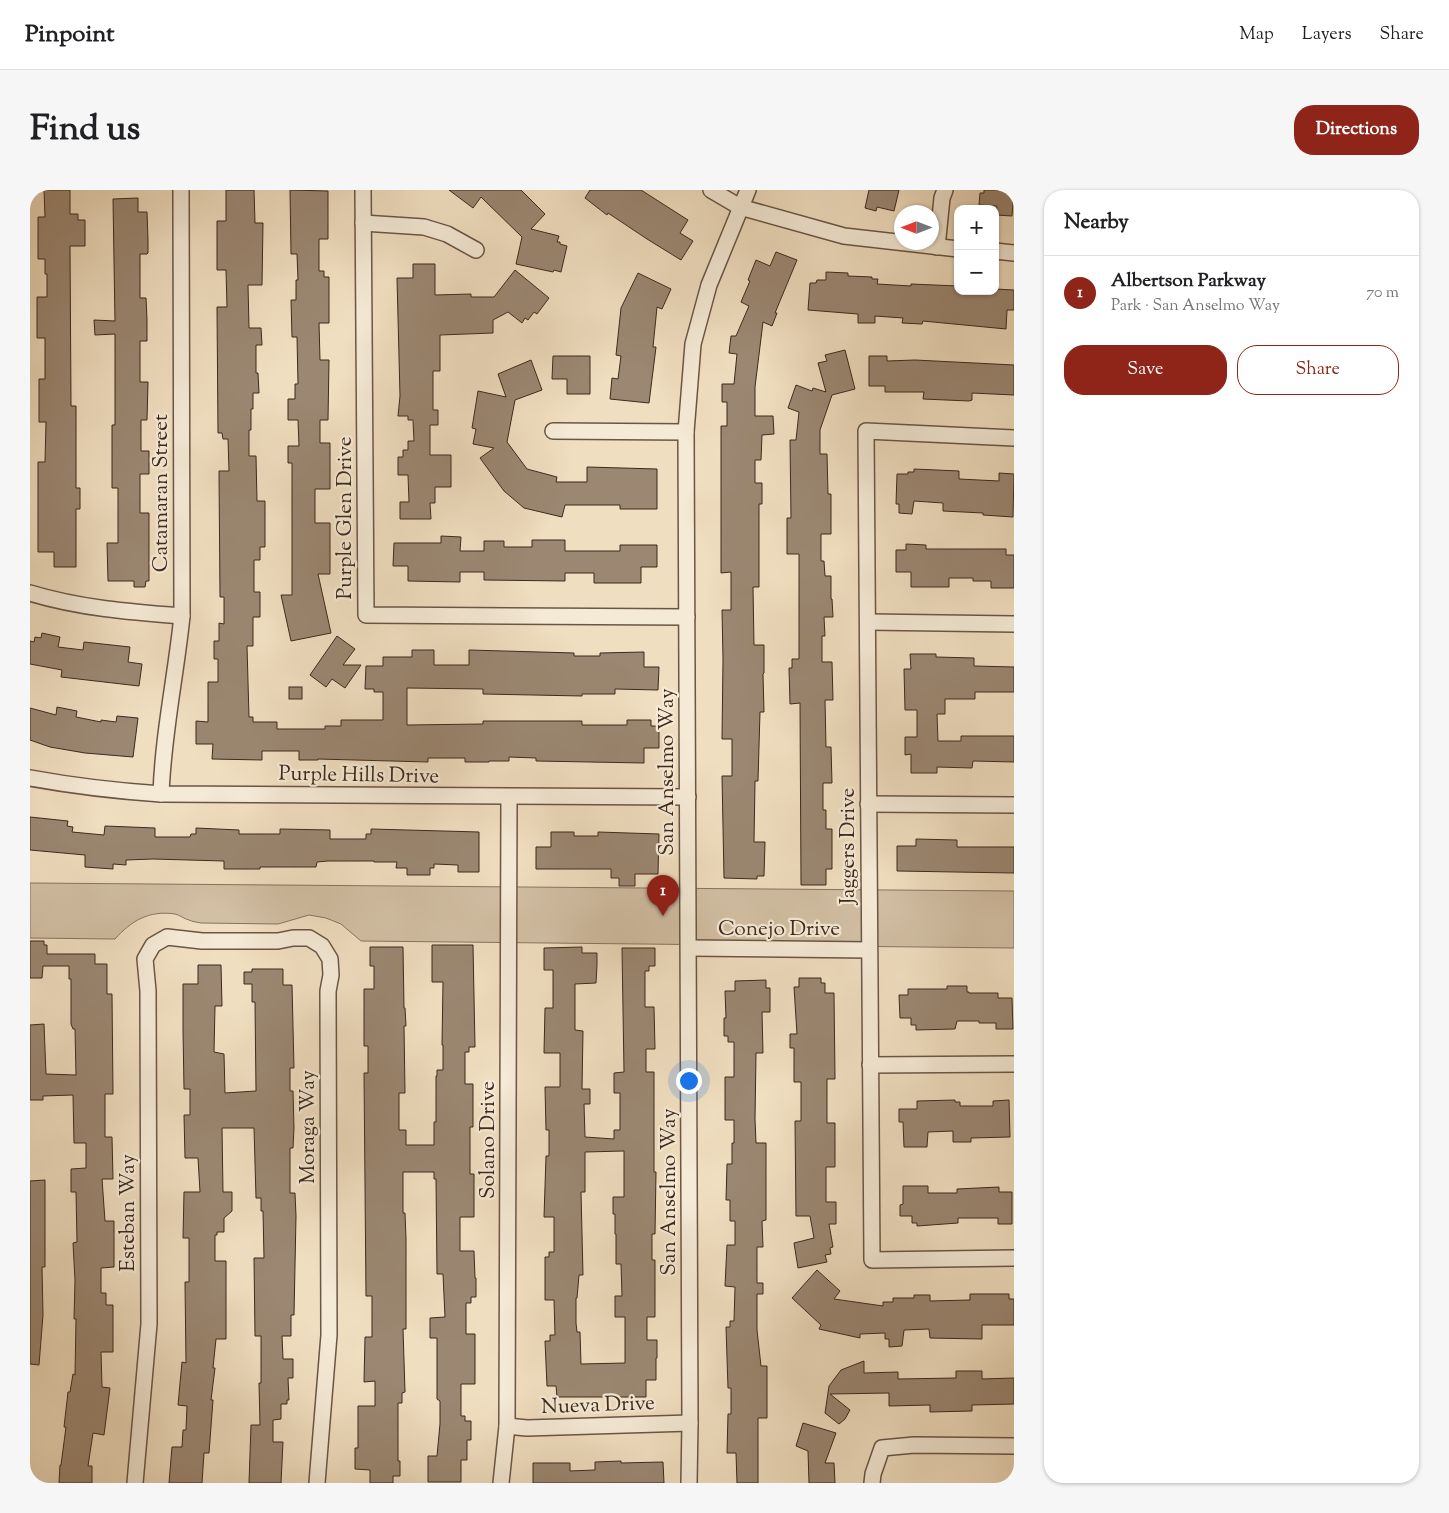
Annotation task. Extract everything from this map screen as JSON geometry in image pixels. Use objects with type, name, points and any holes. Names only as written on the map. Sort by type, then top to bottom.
[{"type":"street","name":"Catamaran Street","points":[[161,794],[162,756],[182,616],[181,190]]},
{"type":"street","name":"Purple Glen Drive","points":[[363,190],[366,615],[687,617]]},
{"type":"street","points":[[711,190],[740,207],[844,236],[894,242]]},
{"type":"street","name":"San Anselmo Way","points":[[689,1483],[689,948],[686,432],[693,344],[709,285],[748,190]]},
{"type":"street","points":[[939,227],[942,198],[945,190]]},
{"type":"street","points":[[363,224],[424,226],[446,234],[476,250]]},
{"type":"street","points":[[939,247],[954,249]]},
{"type":"street","points":[[999,251],[1014,252]]},
{"type":"street","name":"Jaggers Drive","points":[[1014,438],[866,431],[872,1260],[1014,1258]]},
{"type":"street","points":[[553,432],[686,432]]},
{"type":"street","points":[[30,593],[56,601],[98,608],[182,616]]},
{"type":"street","points":[[868,622],[1014,624]]},
{"type":"street","name":"Purple Hills Drive","points":[[30,778],[114,791],[161,794],[688,797]]},
{"type":"street","name":"Solano Drive","points":[[501,1483],[507,1426],[509,797]]},
{"type":"street","points":[[868,804],[1014,804]]},
{"type":"street","name":"Moraga Way","points":[[153,945],[168,937],[211,941],[278,941],[308,938],[322,946],[330,959],[331,974],[328,991],[329,1335],[317,1483]]},
{"type":"street","name":"Esteban Way","points":[[135,1483],[149,1324],[148,991],[145,959],[153,945]]},
{"type":"street","name":"Conejo Drive","points":[[689,948],[869,950]]},
{"type":"street","points":[[870,1066],[1014,1064]]},
{"type":"street","name":"Nueva Drive","points":[[507,1426],[527,1428],[669,1422],[690,1423]]},
{"type":"street","points":[[872,1483],[873,1474],[882,1448],[914,1445],[1014,1446]]},
{"type":"shaded area","points":[[30,883],[1014,891],[1014,948],[361,941],[341,924],[326,918],[309,915],[278,924],[201,923],[166,913],[141,918],[127,927],[115,939],[30,938]]},
{"type":"building","points":[[44,190],[70,190],[70,214],[78,214],[78,220],[85,220],[85,246],[70,246],[71,406],[76,406],[76,488],[80,488],[80,509],[76,509],[76,567],[54,567],[54,552],[38,552],[38,462],[45,462],[46,422],[39,422],[39,379],[45,379],[45,338],[37,338],[37,297],[47,297],[45,259],[38,259],[38,217],[45,217]]},
{"type":"building","points":[[226,190],[254,190],[255,223],[263,223],[262,285],[248,285],[249,328],[261,328],[262,345],[256,345],[256,373],[258,373],[259,393],[253,393],[251,430],[249,430],[249,456],[256,456],[257,501],[265,501],[265,547],[260,547],[260,560],[254,560],[254,592],[260,592],[260,617],[253,617],[253,646],[247,646],[249,717],[253,717],[253,722],[277,722],[277,729],[325,729],[325,726],[341,726],[341,720],[383,720],[383,692],[365,689],[366,666],[383,666],[383,657],[412,657],[412,650],[434,650],[434,665],[469,665],[469,650],[574,653],[574,656],[600,656],[600,653],[644,652],[644,667],[659,667],[658,690],[615,689],[615,694],[582,694],[582,696],[483,694],[483,689],[407,688],[407,725],[483,724],[483,721],[582,721],[582,725],[627,725],[627,720],[651,720],[651,726],[659,726],[659,748],[644,748],[644,763],[536,761],[536,758],[509,757],[509,761],[489,762],[465,762],[465,758],[428,758],[428,762],[299,760],[299,751],[262,751],[262,760],[212,759],[213,744],[196,744],[196,721],[208,722],[208,682],[218,682],[218,659],[214,659],[214,641],[219,641],[219,623],[224,624],[224,597],[220,597],[219,471],[229,471],[228,439],[223,439],[222,433],[218,433],[217,307],[227,307],[226,270],[217,270],[217,221],[226,221]]},
{"type":"building","points":[[290,190],[328,191],[328,239],[319,239],[319,271],[324,271],[324,277],[329,277],[329,323],[319,323],[320,360],[329,360],[328,420],[320,420],[320,443],[330,443],[330,489],[315,489],[315,523],[330,523],[330,574],[318,574],[331,633],[291,641],[281,595],[292,595],[292,463],[288,463],[288,446],[299,446],[298,420],[288,420],[288,399],[295,399],[295,384],[298,384],[297,337],[292,337],[291,300],[296,300],[296,280],[298,280],[297,254],[291,254]]},
{"type":"building","points":[[449,190],[521,190],[545,214],[531,229],[559,236],[557,242],[567,246],[561,272],[516,264],[522,237],[481,197],[473,208]]},
{"type":"building","points":[[590,190],[641,190],[688,220],[680,233],[693,241],[681,260],[608,213],[607,215],[585,198]]},
{"type":"building","points":[[869,190],[899,190],[894,211],[877,207],[876,211],[865,208]]},
{"type":"building","points":[[984,190],[1014,190],[1012,216],[999,215],[999,205],[979,205],[980,193],[984,193]]},
{"type":"building","points":[[138,198],[138,212],[147,212],[148,240],[148,253],[140,254],[140,298],[146,298],[147,341],[140,341],[140,382],[148,382],[147,420],[141,420],[141,451],[149,451],[149,474],[140,474],[140,513],[149,513],[149,581],[146,581],[145,587],[134,587],[134,581],[108,581],[107,543],[118,543],[118,488],[112,488],[112,425],[115,425],[115,334],[95,335],[94,320],[115,321],[113,199]]},
{"type":"building","points":[[776,252],[797,260],[775,313],[777,313],[772,326],[763,322],[755,387],[755,416],[773,416],[774,434],[762,435],[761,460],[755,460],[755,483],[762,483],[762,504],[759,504],[759,587],[753,587],[754,645],[764,645],[764,712],[760,712],[758,781],[755,781],[754,842],[765,842],[764,876],[757,876],[757,879],[724,878],[722,776],[732,776],[732,739],[722,739],[722,610],[731,610],[731,572],[721,573],[721,426],[727,426],[727,402],[722,402],[722,384],[734,384],[737,354],[729,353],[731,336],[736,336],[749,306],[741,302],[756,260],[770,266]]},
{"type":"building","points":[[413,264],[435,264],[435,295],[471,294],[471,297],[494,297],[515,270],[549,298],[537,314],[534,312],[528,320],[525,318],[522,323],[508,312],[493,320],[493,333],[440,335],[440,371],[433,371],[433,410],[438,410],[438,425],[430,425],[430,455],[451,455],[451,487],[435,487],[435,503],[430,503],[431,519],[400,519],[400,502],[409,502],[408,475],[398,475],[398,457],[403,457],[403,450],[408,450],[408,441],[414,441],[413,420],[408,420],[408,416],[398,416],[400,396],[397,278],[413,278]]},
{"type":"building","points":[[826,272],[848,273],[848,276],[878,279],[877,284],[954,286],[954,295],[999,295],[999,289],[1014,290],[1014,310],[1007,310],[1006,329],[923,321],[922,324],[902,323],[903,318],[875,316],[875,323],[858,323],[858,314],[808,310],[810,283],[816,283],[817,280],[826,280]]},
{"type":"building","points":[[638,273],[671,289],[662,309],[657,307],[653,347],[656,347],[649,403],[610,399],[612,378],[618,379],[621,356],[616,355],[621,308]]},
{"type":"building","points":[[845,350],[855,389],[832,395],[820,430],[820,454],[827,454],[828,494],[831,494],[831,534],[821,534],[821,561],[824,561],[825,576],[831,576],[833,617],[824,617],[825,636],[822,636],[822,662],[832,662],[833,700],[825,700],[826,747],[831,747],[832,783],[823,783],[823,810],[826,810],[826,829],[832,829],[832,869],[826,869],[826,885],[801,885],[800,703],[790,704],[789,668],[792,668],[792,659],[799,659],[799,554],[787,554],[787,518],[791,518],[790,440],[796,440],[799,412],[788,408],[796,385],[812,391],[813,388],[826,392],[818,363],[827,361],[825,355]]},
{"type":"building","points":[[553,356],[590,356],[590,394],[567,394],[567,379],[552,379]]},
{"type":"building","points":[[869,356],[887,356],[887,361],[915,360],[1014,365],[1014,395],[972,393],[972,400],[969,401],[923,399],[924,392],[885,392],[885,386],[869,386]]},
{"type":"building","points":[[531,360],[542,390],[515,400],[507,442],[527,469],[557,477],[556,482],[587,482],[587,467],[657,469],[657,509],[620,509],[620,505],[565,505],[562,517],[524,508],[504,491],[480,458],[494,448],[473,444],[476,429],[472,428],[478,391],[506,397],[498,374]]},
{"type":"building","points":[[914,469],[959,471],[959,479],[999,481],[999,473],[1014,474],[1013,517],[943,511],[943,503],[914,501],[912,514],[899,513],[899,504],[896,504],[897,474],[908,474],[908,472],[914,472]]},
{"type":"building","points":[[441,536],[461,537],[460,551],[484,551],[484,541],[504,541],[504,547],[532,547],[532,540],[565,540],[565,551],[620,551],[620,545],[657,545],[657,567],[641,567],[641,583],[594,583],[594,573],[565,573],[565,581],[484,580],[484,572],[460,572],[460,582],[408,581],[408,566],[393,566],[394,543],[441,543]]},
{"type":"building","points":[[906,544],[926,545],[926,549],[1006,549],[1006,555],[1014,555],[1014,588],[991,588],[991,581],[973,581],[973,578],[949,578],[949,587],[911,587],[911,572],[896,572],[896,550],[906,550]]},
{"type":"building","points":[[42,633],[60,637],[58,647],[83,650],[84,642],[130,647],[128,662],[142,664],[139,686],[61,677],[62,670],[30,664],[30,641],[34,642],[35,637],[41,638]]},
{"type":"building","points":[[337,636],[355,649],[343,665],[361,665],[345,688],[332,679],[326,687],[310,675]]},
{"type":"building","points":[[910,654],[936,654],[936,657],[974,658],[974,666],[1014,667],[1014,692],[975,692],[975,699],[945,699],[945,714],[937,714],[938,741],[961,741],[961,736],[1014,736],[1014,762],[973,761],[972,768],[937,767],[937,773],[911,773],[911,754],[905,755],[905,737],[917,737],[917,710],[905,710],[904,669],[911,669]]},
{"type":"building","points":[[289,687],[302,687],[302,699],[289,699]]},
{"type":"building","points":[[57,707],[77,711],[76,717],[101,722],[101,720],[116,722],[117,716],[138,718],[133,757],[85,753],[50,747],[30,740],[30,708],[56,715]]},
{"type":"building","points":[[30,817],[68,821],[67,826],[73,827],[72,832],[104,835],[105,826],[155,828],[155,837],[190,837],[191,834],[196,834],[196,828],[239,830],[239,834],[280,834],[280,829],[330,830],[330,839],[366,839],[366,834],[371,834],[371,829],[479,832],[479,872],[458,872],[458,865],[434,864],[434,868],[430,868],[430,875],[407,875],[407,868],[396,868],[397,862],[374,861],[317,862],[316,867],[224,869],[224,861],[153,859],[126,860],[126,865],[113,864],[113,869],[85,867],[85,855],[30,850]]},
{"type":"building","points":[[551,832],[574,832],[574,836],[598,836],[598,832],[659,834],[658,874],[635,874],[635,886],[619,886],[619,878],[611,878],[611,869],[536,869],[536,847],[551,847]]},
{"type":"building","points":[[916,839],[957,840],[957,847],[1014,847],[1014,873],[897,871],[897,846],[916,846]]},
{"type":"building","points":[[30,941],[44,941],[44,945],[47,945],[47,954],[95,954],[95,964],[107,964],[107,994],[112,994],[113,1094],[105,1094],[105,1137],[112,1137],[113,1179],[102,1179],[105,1221],[114,1221],[114,1267],[101,1268],[101,1293],[106,1293],[106,1305],[113,1305],[113,1352],[101,1352],[102,1387],[110,1388],[104,1435],[93,1433],[88,1466],[92,1466],[92,1483],[59,1483],[68,1392],[70,1392],[73,1374],[75,1375],[76,1319],[74,1319],[75,1280],[73,1243],[77,1242],[76,1192],[71,1192],[71,1169],[86,1168],[86,1143],[74,1143],[73,1095],[43,1096],[43,1100],[30,1100],[30,1025],[44,1024],[46,1074],[76,1075],[75,1029],[73,1029],[71,1024],[71,979],[69,979],[69,966],[43,966],[42,978],[30,978]]},
{"type":"building","points":[[432,945],[473,945],[475,1047],[469,1047],[469,1052],[465,1052],[465,1084],[473,1084],[473,1127],[470,1127],[470,1174],[474,1174],[474,1217],[460,1217],[460,1251],[474,1251],[476,1278],[476,1297],[471,1297],[471,1303],[466,1303],[466,1334],[475,1334],[475,1384],[461,1384],[461,1416],[465,1416],[465,1421],[471,1421],[471,1440],[467,1440],[467,1460],[461,1460],[461,1482],[428,1482],[428,1456],[437,1456],[440,1424],[440,1401],[437,1399],[437,1338],[430,1338],[430,1318],[445,1317],[443,1274],[437,1274],[436,1179],[434,1179],[434,1172],[403,1172],[403,1213],[405,1213],[406,1239],[406,1329],[403,1329],[405,1392],[402,1393],[402,1403],[398,1403],[398,1461],[400,1461],[400,1476],[393,1476],[393,1483],[370,1483],[370,1470],[355,1469],[355,1448],[358,1448],[358,1406],[375,1406],[375,1381],[364,1382],[365,1337],[372,1337],[372,1296],[366,1296],[364,1073],[368,1073],[368,1046],[364,1046],[364,989],[374,989],[374,966],[370,966],[370,947],[403,947],[406,1026],[404,1026],[405,1093],[399,1093],[399,1130],[406,1130],[406,1145],[434,1145],[436,1076],[437,1070],[443,1070],[443,982],[432,982]]},
{"type":"building","points":[[582,947],[582,953],[597,953],[596,983],[575,984],[575,1030],[583,1031],[582,1089],[590,1089],[590,1104],[584,1104],[585,1137],[614,1139],[614,1130],[620,1130],[620,1093],[614,1093],[614,1073],[624,1072],[622,948],[655,948],[655,966],[649,966],[649,971],[645,971],[645,1007],[654,1007],[655,1049],[646,1049],[646,1072],[654,1072],[654,1172],[656,1172],[655,1234],[652,1234],[652,1260],[655,1260],[655,1317],[647,1317],[647,1340],[657,1340],[657,1358],[656,1380],[646,1380],[646,1397],[557,1397],[556,1386],[547,1386],[545,1341],[550,1341],[550,1335],[555,1335],[554,1300],[545,1300],[545,1257],[549,1257],[549,1252],[554,1252],[554,1217],[544,1217],[546,1156],[549,1156],[549,1130],[546,1130],[545,1087],[560,1087],[560,1053],[544,1053],[545,1008],[553,1008],[553,970],[544,970],[544,948]],"holes":[[[624,1151],[624,1197],[613,1197],[613,1214],[615,1214],[616,1264],[621,1264],[622,1296],[615,1296],[615,1317],[625,1317],[625,1363],[581,1364],[580,1332],[577,1332],[576,1323],[576,1298],[579,1275],[583,1275],[581,1192],[585,1192],[585,1152]]]},
{"type":"building","points":[[198,965],[221,965],[222,1006],[215,1006],[214,1052],[224,1054],[225,1093],[256,1091],[255,1002],[252,1002],[252,984],[244,984],[244,972],[252,972],[252,969],[283,969],[283,985],[292,985],[294,1068],[290,1068],[290,1091],[293,1091],[294,1128],[293,1148],[290,1148],[290,1193],[295,1193],[296,1216],[294,1315],[291,1315],[291,1336],[282,1336],[283,1359],[293,1359],[293,1378],[288,1378],[289,1400],[287,1400],[287,1404],[281,1404],[281,1419],[273,1420],[273,1442],[283,1442],[281,1483],[249,1483],[251,1425],[260,1425],[259,1383],[261,1383],[261,1336],[255,1336],[254,1258],[264,1258],[263,1211],[261,1211],[261,1198],[256,1198],[254,1128],[222,1128],[223,1192],[232,1192],[232,1211],[224,1218],[224,1232],[217,1232],[217,1235],[215,1235],[215,1261],[226,1261],[226,1339],[216,1339],[209,1453],[204,1453],[202,1483],[169,1483],[172,1447],[182,1447],[183,1430],[186,1430],[187,1406],[178,1405],[182,1362],[186,1363],[185,1282],[189,1282],[189,1238],[183,1238],[184,1192],[200,1192],[198,1158],[185,1158],[184,1115],[190,1115],[190,1089],[184,1089],[183,1030],[183,984],[198,984]]},
{"type":"building","points":[[799,978],[821,978],[821,983],[825,983],[825,993],[834,993],[835,1079],[827,1079],[827,1123],[835,1123],[835,1167],[826,1167],[826,1202],[836,1202],[836,1224],[829,1224],[833,1247],[830,1248],[831,1254],[825,1255],[827,1262],[798,1268],[794,1243],[814,1238],[810,1216],[796,1216],[795,1121],[801,1121],[801,1082],[794,1082],[794,1048],[790,1048],[790,1034],[797,1034],[794,987],[799,987]]},
{"type":"building","points":[[766,980],[766,988],[770,988],[770,1012],[762,1012],[763,1053],[756,1053],[755,1119],[756,1143],[766,1143],[766,1220],[762,1221],[763,1247],[757,1247],[757,1283],[763,1283],[763,1294],[757,1294],[757,1330],[761,1366],[767,1366],[767,1418],[758,1418],[758,1483],[737,1483],[736,1453],[727,1453],[728,1414],[731,1414],[731,1388],[728,1388],[726,1327],[730,1327],[730,1321],[734,1321],[735,1287],[725,1286],[727,1245],[735,1245],[735,1221],[730,1221],[730,1200],[726,1200],[727,1164],[732,1164],[734,1120],[725,1120],[725,1077],[734,1077],[734,1042],[728,1042],[728,1036],[724,1036],[724,1018],[726,1018],[725,991],[735,991],[735,981]]},
{"type":"building","points":[[947,986],[967,986],[967,992],[969,993],[998,993],[998,998],[1012,998],[1013,1029],[996,1029],[996,1023],[957,1021],[955,1029],[916,1030],[916,1025],[911,1025],[911,1018],[900,1018],[899,995],[908,995],[908,989],[947,989]]},
{"type":"building","points":[[955,1100],[955,1102],[960,1102],[960,1106],[993,1106],[993,1101],[1009,1100],[1010,1137],[971,1138],[971,1142],[953,1142],[953,1131],[928,1132],[927,1147],[904,1147],[903,1122],[899,1122],[899,1109],[917,1109],[917,1101]]},
{"type":"building","points":[[45,1180],[45,1267],[42,1267],[43,1315],[39,1365],[30,1364],[30,1181]]},
{"type":"building","points":[[903,1186],[928,1186],[928,1193],[957,1193],[957,1189],[999,1187],[999,1192],[1012,1192],[1012,1224],[998,1224],[998,1218],[958,1218],[958,1223],[917,1226],[917,1223],[912,1223],[912,1216],[900,1216],[900,1205],[903,1204]]},
{"type":"building","points":[[817,1270],[840,1291],[834,1299],[883,1306],[883,1302],[893,1302],[893,1298],[914,1298],[914,1295],[930,1295],[930,1301],[970,1300],[970,1294],[1009,1294],[1009,1299],[1014,1299],[1014,1325],[982,1325],[982,1339],[930,1338],[929,1329],[904,1330],[902,1346],[889,1347],[889,1339],[885,1339],[885,1333],[860,1334],[860,1338],[819,1329],[821,1325],[792,1298]]},
{"type":"building","points":[[864,1361],[864,1373],[898,1372],[898,1379],[956,1378],[956,1371],[982,1371],[982,1379],[1014,1378],[1014,1404],[972,1405],[972,1411],[930,1412],[930,1405],[889,1406],[889,1393],[830,1394],[850,1410],[845,1419],[839,1424],[825,1413],[829,1386],[841,1370]]},
{"type":"building","points":[[803,1423],[836,1433],[825,1463],[834,1463],[835,1483],[809,1483],[808,1451],[796,1446]]},
{"type":"building","points":[[621,1461],[621,1463],[663,1462],[664,1483],[533,1483],[533,1463],[570,1463],[570,1471],[595,1470],[595,1462]]},
{"type":"place","name":"Albertson Parkway","points":[[663,916]]}]
